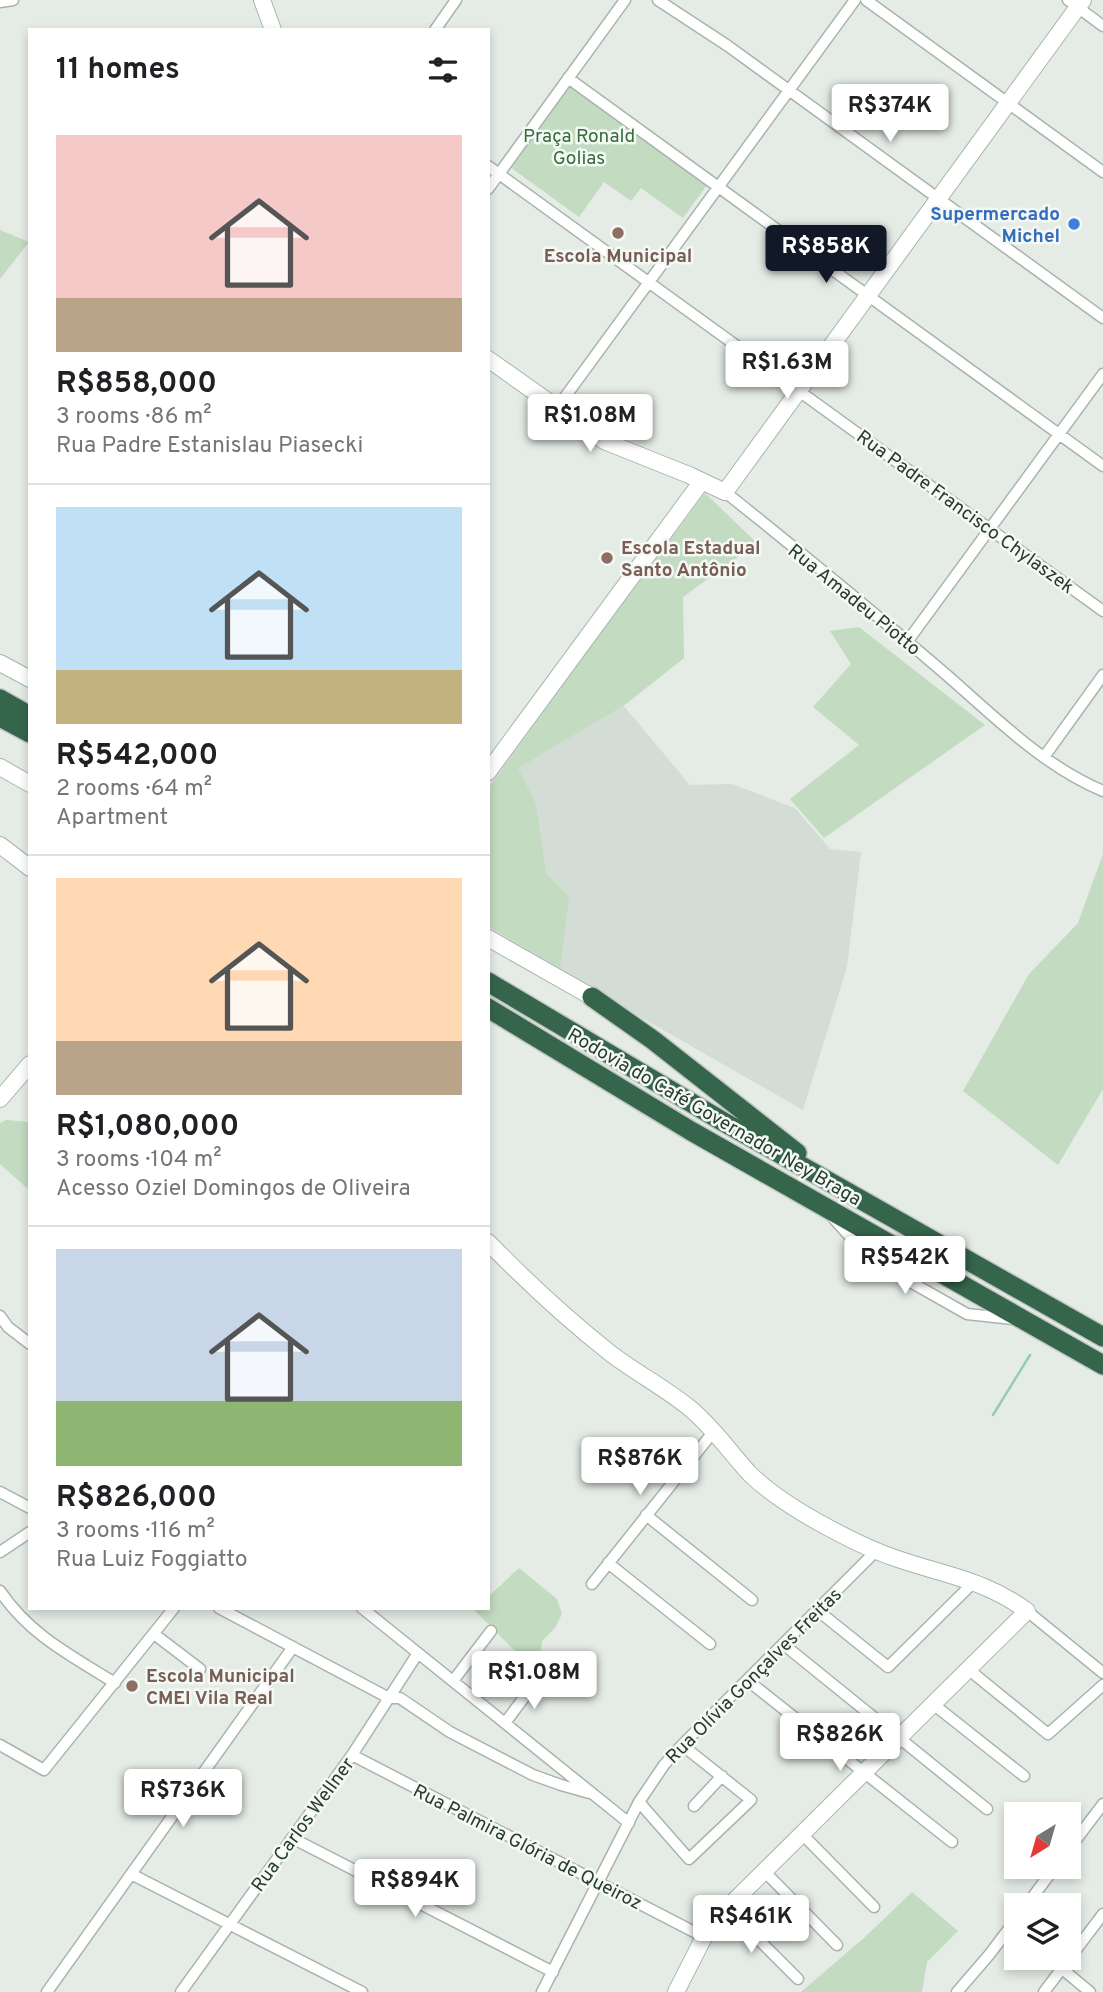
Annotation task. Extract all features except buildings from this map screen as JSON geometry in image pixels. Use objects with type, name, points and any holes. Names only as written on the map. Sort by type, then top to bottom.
[{"type":"highway","points":[[0,699],[28,715]]},
{"type":"highway","points":[[0,717],[28,732]]},
{"type":"highway","name":"Rodovia do Café Governador Ney Braga","points":[[490,983],[722,1121],[1103,1337]]},
{"type":"highway","points":[[592,997],[653,1040],[847,1193]]},
{"type":"highway","name":"Rodovia do Café Governador Ney Braga","points":[[490,1009],[691,1131],[1103,1365]]},
{"type":"highway","points":[[490,1023],[574,1060]]},
{"type":"street","points":[[0,2],[13,0]]},
{"type":"street","points":[[262,0],[273,28]]},
{"type":"street","points":[[436,28],[456,0]]},
{"type":"street","points":[[490,185],[625,0]]},
{"type":"street","points":[[658,0],[728,46],[1103,318]]},
{"type":"street","points":[[557,408],[855,0]]},
{"type":"street","points":[[866,0],[1103,172]]},
{"type":"street","points":[[725,492],[1008,103],[1077,2],[1103,26]]},
{"type":"street","points":[[568,78],[1103,466]]},
{"type":"street","name":"Rua Padre Francisco Chylaszek","points":[[490,167],[1103,611]]},
{"type":"street","name":"Rua Amadeu Piotto","points":[[490,360],[604,442],[725,492],[1044,757],[1069,775],[1103,791]]},
{"type":"street","points":[[907,642],[1103,374]]},
{"type":"street","points":[[490,769],[702,481]]},
{"type":"street","points":[[0,663],[28,678]]},
{"type":"street","points":[[1044,757],[1103,675]]},
{"type":"street","points":[[0,767],[28,783]]},
{"type":"street","points":[[0,845],[28,866]]},
{"type":"street","points":[[490,939],[592,997]]},
{"type":"street","points":[[0,1099],[28,1066]]},
{"type":"street","points":[[490,1246],[600,1345],[680,1401],[714,1431],[749,1472],[772,1493],[818,1522],[876,1551],[995,1590],[1027,1611],[1103,1672]]},
{"type":"street","points":[[1020,1290],[1103,1327]]},
{"type":"street","points":[[0,1316],[4,1330],[28,1343]]},
{"type":"street","points":[[592,1584],[714,1431]]},
{"type":"street","points":[[0,1492],[28,1507]]},
{"type":"street","points":[[646,1515],[752,1600]]},
{"type":"street","points":[[0,1552],[28,1533]]},
{"type":"street","name":"Rua Olívia Gonçalves Freitas","points":[[542,1992],[639,1802],[664,1765],[876,1551]]},
{"type":"street","points":[[608,1563],[710,1644]]},
{"type":"street","points":[[817,1610],[888,1667],[974,1582]]},
{"type":"street","points":[[0,1591],[19,1617],[40,1635],[115,1683]]},
{"type":"street","points":[[0,1745],[44,1770],[172,1610]]},
{"type":"street","points":[[223,1610],[389,1698],[400,1698],[450,1732],[533,1775],[593,1794]]},
{"type":"street","points":[[364,1610],[629,1822]]},
{"type":"street","points":[[676,1992],[713,1923],[1027,1611]]},
{"type":"street","points":[[453,1681],[491,1631]]},
{"type":"street","points":[[154,1633],[200,1670]]},
{"type":"street","points":[[783,1644],[987,1809]]},
{"type":"street","points":[[47,1992],[293,1647]]},
{"type":"street","name":"Rua Carlos Wellner","points":[[181,1992],[352,1755],[418,1653]]},
{"type":"street","points":[[968,1669],[1048,1734],[1103,1685]]},
{"type":"street","points":[[505,1723],[537,1680]]},
{"type":"street","points":[[747,1680],[952,1842]]},
{"type":"street","points":[[933,1704],[1024,1776]]},
{"type":"street","points":[[639,1802],[689,1858],[751,1800],[682,1745]]},
{"type":"street","name":"Rua Palmira Glória de Queiroz","points":[[352,1755],[704,1937]]},
{"type":"street","points":[[694,1806],[722,1776]]},
{"type":"street","points":[[1082,1832],[1103,1804]]},
{"type":"street","points":[[802,1834],[874,1907]]},
{"type":"street","points":[[292,1838],[553,1972]]},
{"type":"street","points":[[764,1871],[837,1945]]},
{"type":"street","points":[[131,1874],[362,1992]]},
{"type":"street","points":[[727,1908],[798,1979]]},
{"type":"street","points":[[1081,1943],[1103,1913]]},
{"type":"street","points":[[957,1992],[1004,1939]]},
{"type":"street","points":[[1044,1992],[1061,1970]]},
{"type":"street","points":[[1063,1970],[1090,1992]]},
{"type":"shaded area","points":[[583,657],[690,785],[732,784],[795,808],[830,849],[861,852],[847,967],[803,1110],[490,931],[490,783]]},
{"type":"green space","name":"Praça Ronald Golias","points":[[570,85],[707,185],[683,218],[641,188],[631,201],[604,182],[579,217],[510,167]]},
{"type":"green space","points":[[0,230],[28,243],[0,279]]},
{"type":"green space","points":[[705,493],[757,543],[683,597],[684,658],[626,704],[518,768],[536,804],[546,873],[569,897],[560,968],[490,927],[490,787]]},
{"type":"green space","points":[[859,627],[985,725],[824,838],[790,799],[859,745],[813,707],[851,664],[830,631]]},
{"type":"green space","points":[[1103,854],[1103,1089],[1058,1165],[963,1091],[1029,974],[1078,923]]},
{"type":"green space","points":[[6,1120],[28,1122],[28,1189],[0,1164],[0,1123]]},
{"type":"green space","points":[[519,1568],[557,1599],[562,1614],[555,1628],[542,1641],[539,1667],[530,1666],[474,1610],[490,1610],[490,1595]]},
{"type":"green space","points":[[912,1892],[958,1931],[927,1962],[922,1992],[801,1992],[865,1937]]},
{"type":"waterway","points":[[993,1415],[1030,1355]]},
{"type":"place","name":"Supermercado Michel","points":[[1074,224]]},
{"type":"place","name":"Escola Municipal","points":[[618,233]]},
{"type":"place","name":"Escola Estadual Santo Antônio","points":[[607,558]]},
{"type":"place","name":"Escola Municipal CMEI Vila Real","points":[[132,1686]]}]
